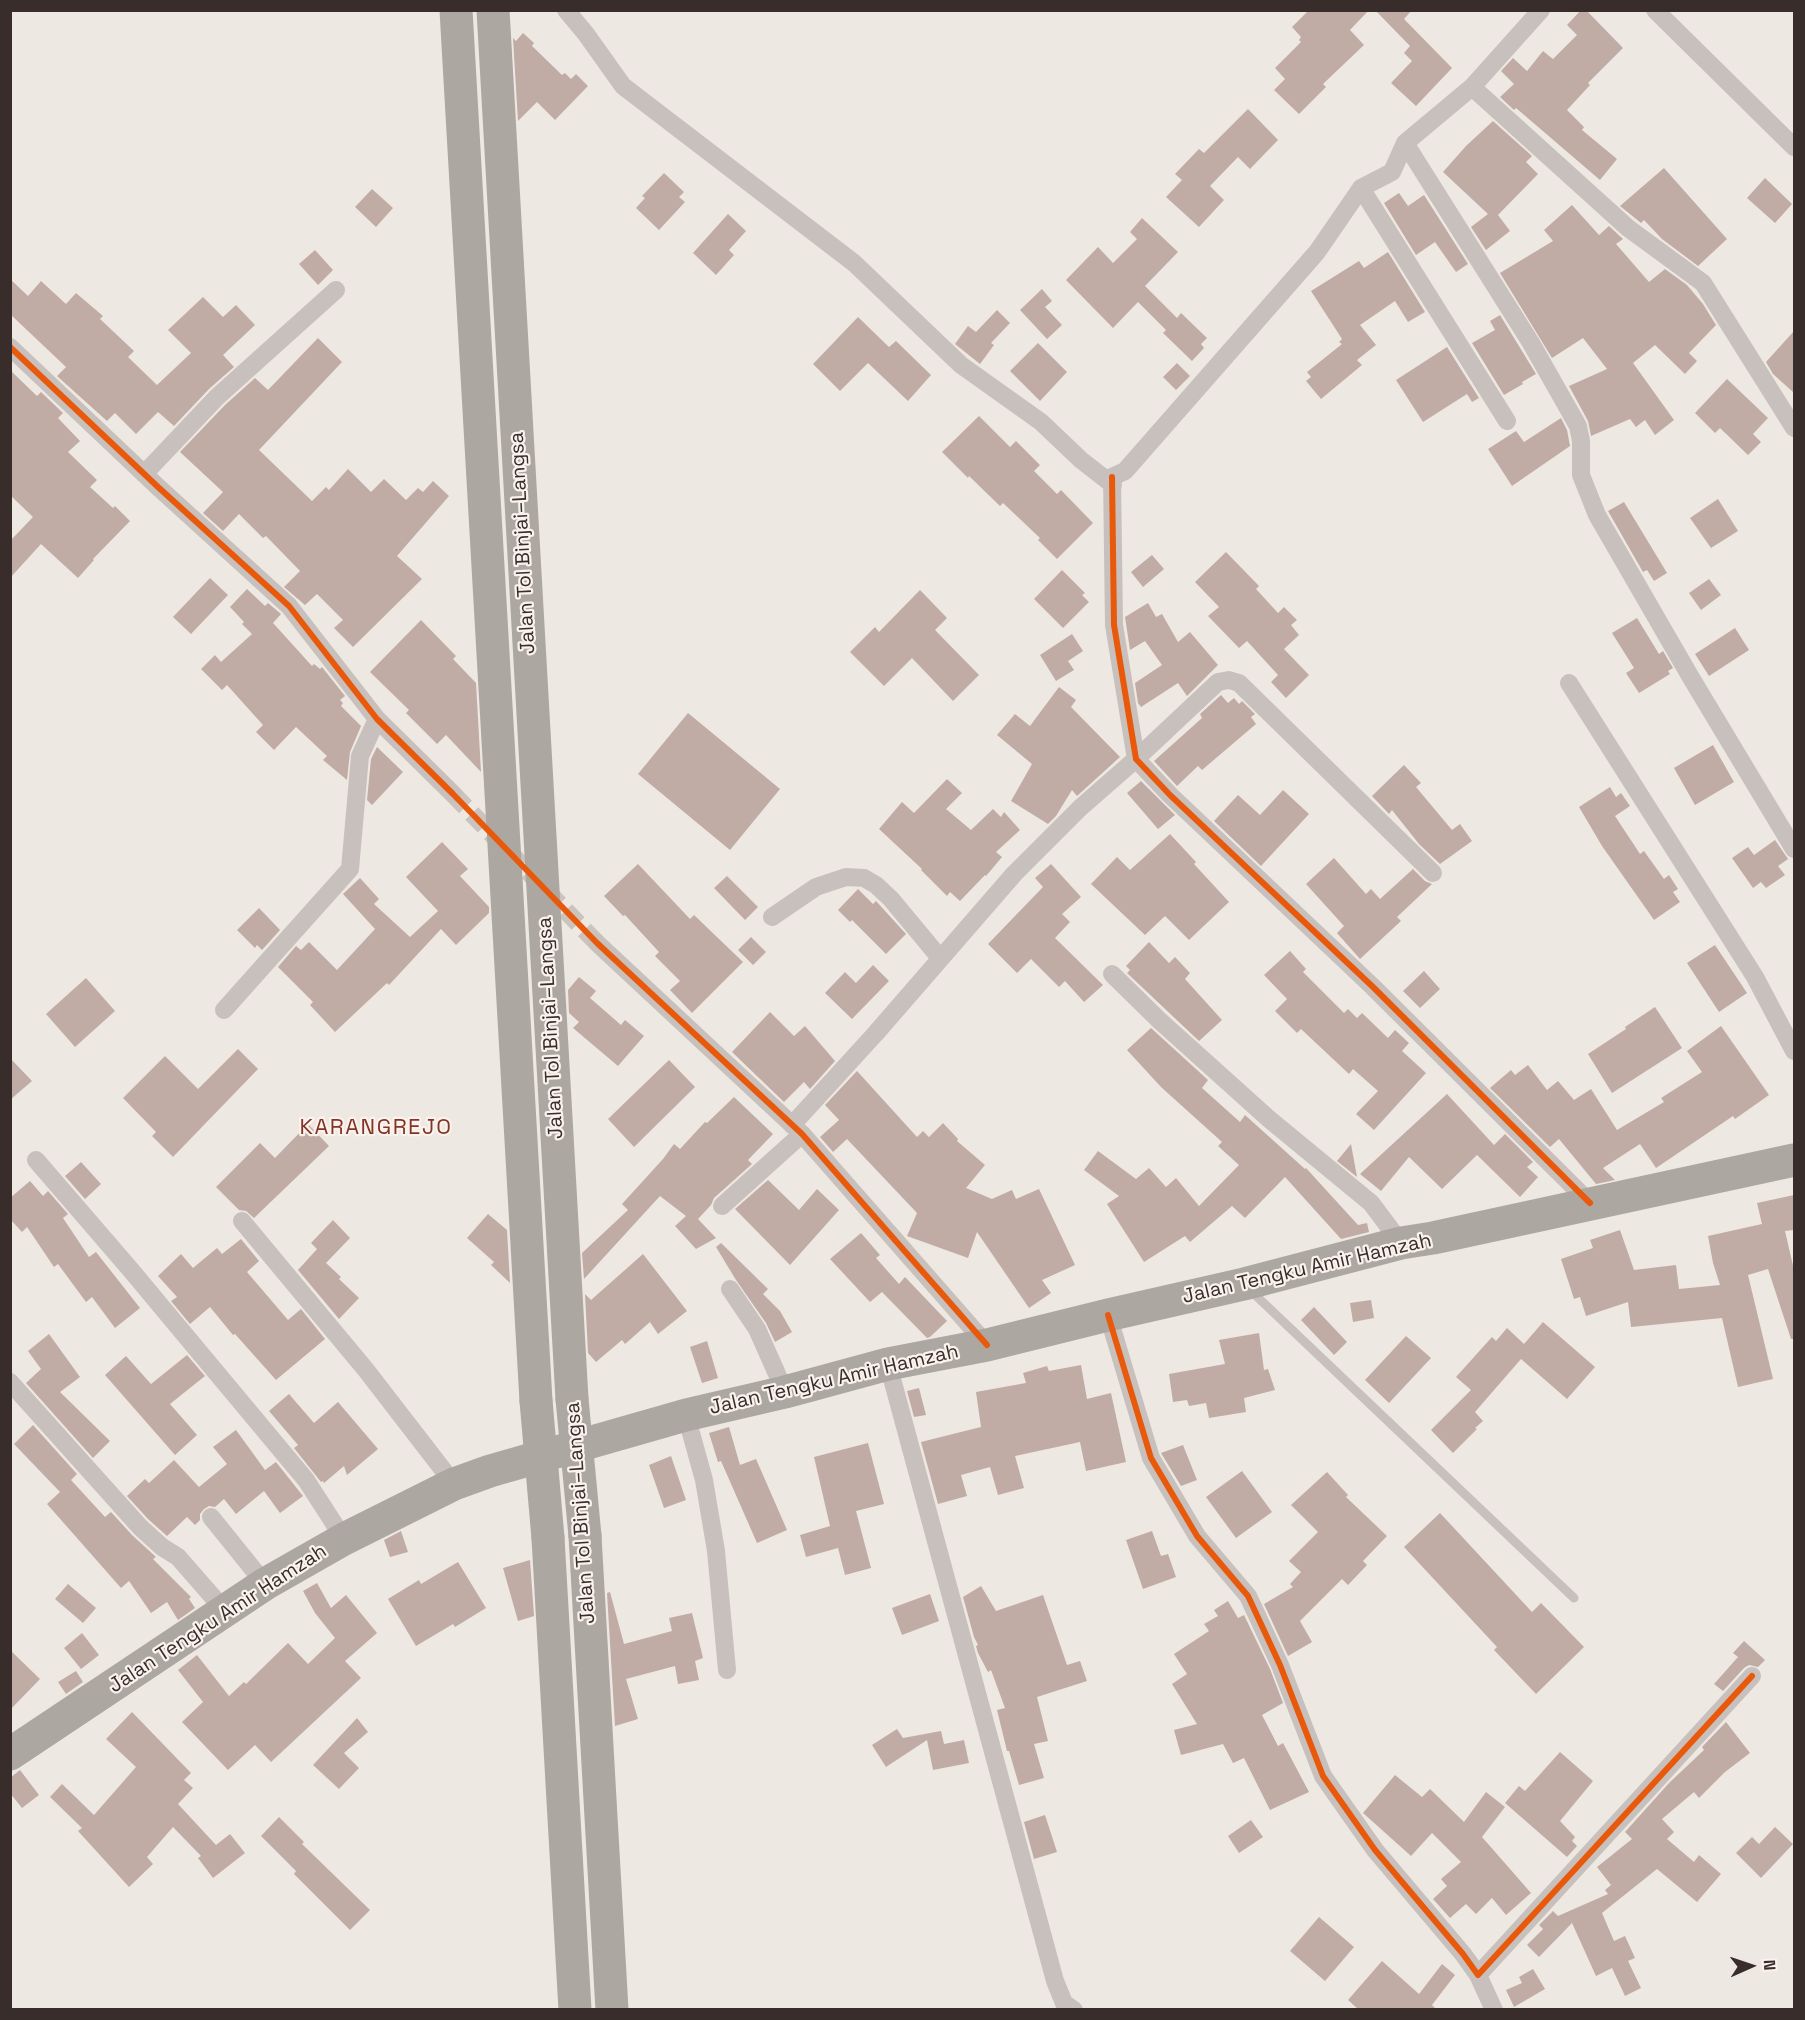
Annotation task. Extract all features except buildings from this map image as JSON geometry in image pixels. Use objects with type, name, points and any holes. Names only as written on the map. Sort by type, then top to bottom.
[{"type":"highway","name":"Jalan Tol Binjai–Langsa","points":[[456,10],[536,1401],[548,1538],[575,2010]]},
{"type":"highway","name":"Jalan Tol Binjai–Langsa","points":[[493,10],[572,1399],[585,1536],[612,2010]]},
{"type":"highway","name":"Jalan Tengku Amir Hamzah","points":[[10,1754],[265,1584],[344,1539],[454,1484],[537,1457],[686,1415],[785,1392],[888,1364],[987,1345],[1244,1284],[1401,1243],[1794,1160]]},
{"type":"street","points":[[566,10],[623,86],[854,262],[961,365],[1041,422],[1081,460],[1113,485],[1112,477]]},
{"type":"street","points":[[1112,477],[1125,471],[1317,252],[1361,188],[1392,172],[1405,143],[1472,87],[1541,10]]},
{"type":"street","points":[[1656,10],[1794,147]]},
{"type":"street","points":[[1472,87],[1628,228],[1703,283],[1794,428]]},
{"type":"street","points":[[1405,143],[1531,343],[1578,426],[1581,441],[1581,475],[1597,514],[1690,676],[1794,849]]},
{"type":"street","points":[[1361,188],[1507,421]]},
{"type":"street","points":[[144,474],[217,397],[336,290]]},
{"type":"street","points":[[10,347],[144,474],[289,606],[377,719],[453,794]]},
{"type":"street","points":[[1112,477],[1114,625],[1136,759],[1170,795],[1373,987],[1590,1203]]},
{"type":"street","points":[[722,1206],[797,1129],[876,1033],[1014,874],[1080,808],[1218,682],[1235,681],[1258,700],[1433,873]]},
{"type":"street","points":[[1569,683],[1755,977],[1794,1050]]},
{"type":"street","points":[[224,1010],[350,868],[360,756],[377,719]]},
{"type":"street","points":[[772,917],[816,887],[846,877],[864,878],[891,898],[940,958]]},
{"type":"street","points":[[597,943],[797,1129],[987,1345]]},
{"type":"street","points":[[1112,974],[1269,1119],[1371,1203],[1401,1243]]},
{"type":"street","points":[[36,1160],[306,1480],[344,1539]]},
{"type":"street","points":[[242,1221],[366,1370],[454,1484]]},
{"type":"street","points":[[730,1289],[757,1329],[785,1392]]},
{"type":"street","points":[[1108,1315],[1151,1458],[1197,1536],[1248,1596],[1280,1665],[1323,1776],[1375,1850],[1463,1954],[1478,1976],[1494,2010]]},
{"type":"street","points":[[888,1364],[1055,1981],[1064,2003],[1074,2010]]},
{"type":"street","points":[[10,1382],[140,1527],[162,1547],[178,1557],[226,1612]]},
{"type":"street","points":[[686,1415],[704,1480],[716,1551],[728,1670]]},
{"type":"street","points":[[211,1517],[265,1584]]},
{"type":"street","points":[[1478,1976],[1752,1676]]},
{"type":"lane","points":[[1244,1284],[1574,1598]]},
{"type":"tunnel","points":[[453,794],[597,943]]},
{"type":"cycle path","points":[[10,347],[158,487],[289,606],[377,719],[597,943],[802,1134],[987,1345]]},
{"type":"cycle path","points":[[1112,477],[1114,625],[1136,759],[1170,795],[1373,987],[1590,1203]]},
{"type":"cycle path","points":[[1108,1315],[1151,1458],[1197,1536],[1248,1596],[1280,1665],[1323,1776],[1375,1850],[1478,1975],[1752,1676]]},
{"type":"district","name":"KARANGREJO","points":[[376,1128]]}]
